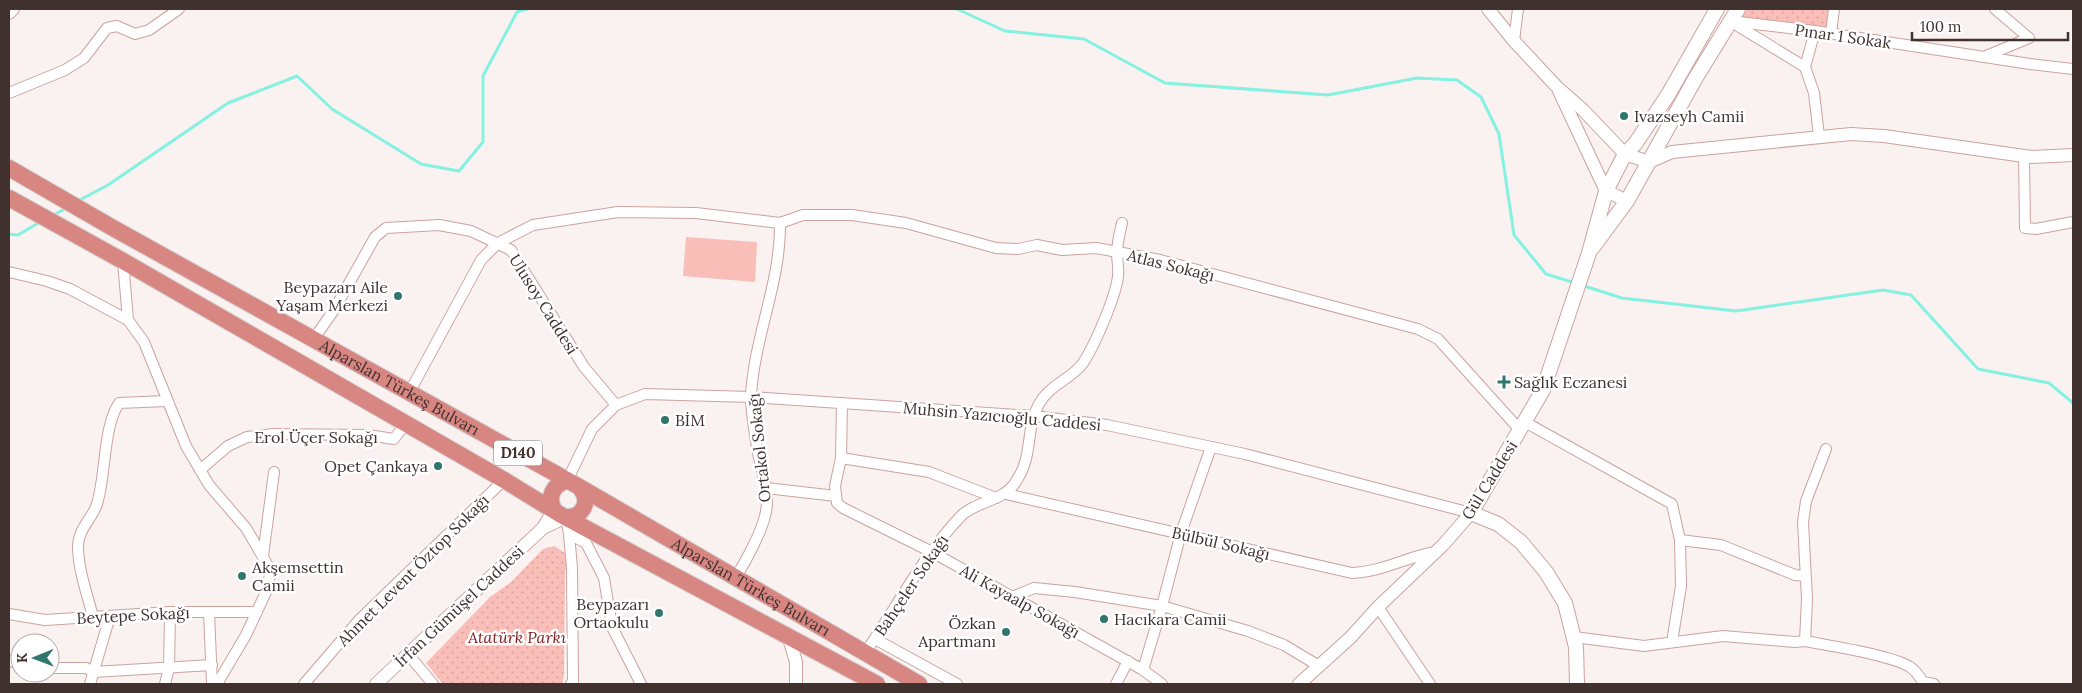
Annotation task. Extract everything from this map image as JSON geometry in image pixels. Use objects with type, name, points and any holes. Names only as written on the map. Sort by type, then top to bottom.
[{"type":"highway","name":"Alparslan Türkeş Bulvarı","points":[[9,168],[574,485],[919,684]]},
{"type":"highway","name":"Alparslan Türkeş Bulvarı","points":[[9,198],[406,423],[560,514],[877,684]]},
{"type":"highway","points":[[558,484],[574,485],[586,501],[583,510],[576,516],[560,514],[550,502],[552,492],[558,484]]},
{"type":"main road","name":"Gül Caddesi","points":[[1471,513],[1543,390],[1589,253],[1606,191],[1625,154],[1635,144],[1668,95],[1717,9]]},
{"type":"main road","name":"Gül Caddesi","points":[[1589,253],[1627,201],[1738,9]]},
{"type":"main road","points":[[1471,513],[1498,524],[1521,542],[1546,572],[1565,603],[1576,647],[1577,684]]},
{"type":"street","points":[[9,13],[13,9]]},
{"type":"street","points":[[9,93],[65,70],[84,58],[106,28],[117,26],[135,34],[150,30],[180,9]]},
{"type":"street","points":[[1488,9],[1557,87],[1583,110],[1625,154],[1650,162],[1672,152],[1851,134],[1884,136],[2024,156],[2073,156]]},
{"type":"street","points":[[1514,40],[1518,9]]},
{"type":"street","points":[[1831,33],[1834,9]]},
{"type":"street","points":[[1985,57],[2030,38],[1995,9]]},
{"type":"street","points":[[1730,21],[1805,67]]},
{"type":"street","name":"Pınar 1 Sokak","points":[[1730,21],[1831,33],[2073,69]]},
{"type":"street","points":[[1815,31],[1805,67],[1814,93],[1819,136]]},
{"type":"street","points":[[1557,87],[1606,191],[1627,201]]},
{"type":"street","points":[[2024,156],[2025,228],[2036,229],[2073,222]]},
{"type":"street","name":"Ulusoy Caddesi","points":[[498,243],[533,225],[618,212],[696,213],[780,223]]},
{"type":"street","name":"Atlas Sokağı","points":[[780,223],[803,215],[852,215],[906,223],[996,248],[1018,248],[1037,245],[1062,250],[1096,248],[1160,260],[1418,329],[1438,340],[1522,426],[1672,504],[1680,540],[1682,586],[1672,642]]},
{"type":"street","name":"Ortakol Sokağı","points":[[735,578],[743,566],[765,517],[766,488],[758,453],[751,397],[758,342],[773,286],[780,223]]},
{"type":"street","points":[[1001,496],[1015,484],[1026,462],[1034,416],[1039,404],[1052,388],[1082,365],[1090,351],[1114,296],[1119,274],[1117,252],[1122,223]]},
{"type":"street","points":[[313,340],[334,310],[374,236],[386,228],[439,225],[470,231],[498,243],[481,260],[409,393]]},
{"type":"street","name":"Ulusoy Caddesi","points":[[498,243],[511,250],[584,367],[616,405]]},
{"type":"street","points":[[123,261],[128,320]]},
{"type":"street","points":[[9,272],[47,281],[70,289],[91,302],[128,320],[144,342],[186,446],[208,485],[246,528],[268,564],[270,575],[266,592],[230,665],[217,684]]},
{"type":"street","name":"Muhsin Yazıcıoğlu Caddesi","points":[[574,485],[592,429],[616,405],[644,394],[751,397],[1034,416],[1107,425],[1211,447],[1471,513]]},
{"type":"street","points":[[93,617],[81,575],[78,543],[80,533],[96,506],[112,419],[120,403],[167,401]]},
{"type":"street","points":[[766,488],[836,496],[835,486],[841,458],[842,403]]},
{"type":"street","name":"Erol Üçer Sokağı","points":[[200,470],[228,446],[247,437],[273,434],[368,435],[394,439],[406,423]]},
{"type":"street","points":[[1143,670],[1181,533],[1211,447]]},
{"type":"street","points":[[1805,641],[1803,522],[1806,501],[1826,449]]},
{"type":"street","name":"Bülbül Sokağı","points":[[841,458],[929,472],[1001,496],[1181,533],[1352,573],[1386,568],[1417,556],[1435,552]]},
{"type":"street","points":[[263,556],[274,472]]},
{"type":"street","name":"Ahmet Levent Öztop Sokağı","points":[[304,684],[360,619],[504,480]]},
{"type":"street","name":"Ali Kayaalp Sokağı","points":[[836,496],[837,502],[843,508],[932,552],[1128,661],[1162,684]]},
{"type":"street","name":"Bahçeler Sokağı","points":[[865,653],[895,610],[912,579],[951,527],[965,512],[1001,496]]},
{"type":"street","name":"Gül Caddesi","points":[[1299,684],[1352,638],[1378,607],[1435,552],[1471,513]]},
{"type":"street","points":[[560,514],[569,534],[572,568],[573,681],[571,684]]},
{"type":"street","name":"İrfan Gümüşel Caddesi","points":[[376,684],[407,653],[560,514]]},
{"type":"street","points":[[569,534],[586,543],[604,578],[612,627],[642,684]]},
{"type":"street","points":[[1680,540],[1721,545],[1795,575],[1805,576]]},
{"type":"street","points":[[1012,597],[1034,588],[1075,592],[1162,606],[1248,631],[1284,645],[1319,666]]},
{"type":"street","points":[[1378,607],[1430,684]]},
{"type":"street","points":[[165,684],[169,668],[170,612]]},
{"type":"street","name":"Beytepe Sokağı","points":[[9,614],[45,620],[170,612],[257,612]]},
{"type":"street","points":[[209,612],[212,684]]},
{"type":"street","points":[[90,684],[110,616]]},
{"type":"street","points":[[788,635],[796,662],[796,684]]},
{"type":"street","points":[[1574,638],[1639,646],[1723,636],[1795,642],[1805,641],[1891,659],[1909,666],[1918,674],[1921,683],[1934,684]]},
{"type":"street","points":[[875,639],[957,684]]},
{"type":"street","points":[[407,653],[433,684]]},
{"type":"street","points":[[1116,684],[1128,661]]},
{"type":"street","points":[[60,668],[86,668],[93,672],[212,665]]},
{"type":"green space","points":[[1747,9],[1830,9],[1826,29],[1742,18]]},
{"type":"green space","points":[[686,237],[757,242],[755,282],[683,276]]},
{"type":"green space","name":"Atatürk Parkı","points":[[554,546],[565,553],[567,564],[565,572],[564,676],[562,684],[443,684],[426,663],[490,597],[511,582],[543,549]]},
{"type":"waterway","points":[[78,201],[108,185],[228,103],[297,76],[332,109],[421,164],[459,171],[483,142],[483,76],[517,12],[527,9]]},
{"type":"waterway","points":[[957,9],[1005,31],[1084,39],[1165,83],[1328,95],[1417,78],[1457,80],[1481,97],[1499,134],[1514,235],[1546,274],[1575,283]]},
{"type":"waterway","points":[[52,216],[66,208]]},
{"type":"waterway","points":[[9,234],[18,235],[40,222]]},
{"type":"waterway","points":[[1581,285],[1622,298],[1736,311],[1883,290],[1911,295],[1978,369],[2049,383],[2073,403]]},
{"type":"place","name":"Ivazseyh Camii","points":[[1624,116]]},
{"type":"place","name":"Beypazarı Aile Yaşam Merkezi","points":[[398,296]]},
{"type":"place","name":"Sağlık Eczanesi","points":[[1504,382]]},
{"type":"place","name":"BİM","points":[[665,420]]},
{"type":"place","name":"Opet Çankaya","points":[[438,466]]},
{"type":"place","name":"Akşemsettin Camii","points":[[242,576]]},
{"type":"place","name":"Beypazarı Ortaokulu","points":[[659,613]]},
{"type":"place","name":"Hacıkara Camii","points":[[1104,619]]},
{"type":"place","name":"Özkan Apartmanı","points":[[1006,632]]}]
